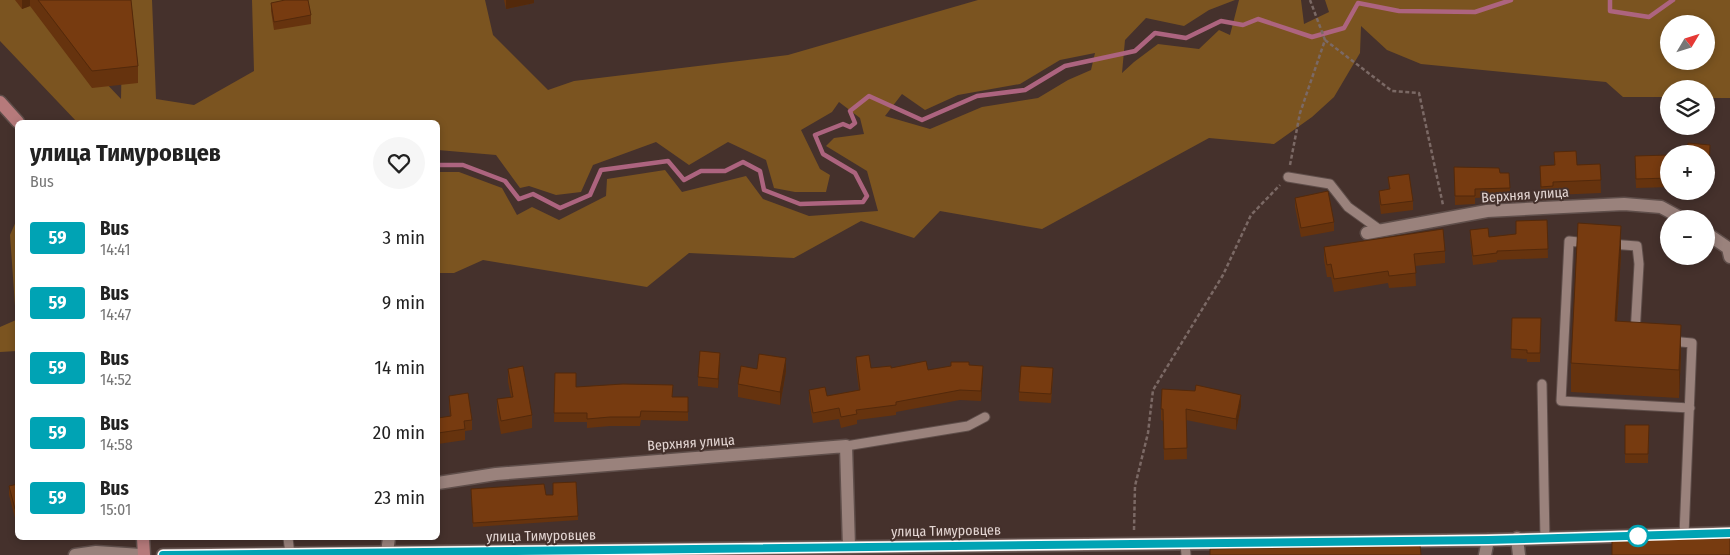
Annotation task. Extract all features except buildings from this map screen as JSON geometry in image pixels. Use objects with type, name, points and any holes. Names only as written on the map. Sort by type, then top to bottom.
[{"type":"main road","points":[[0,102],[16,120]]},
{"type":"main road","points":[[142,555],[144,540]]},
{"type":"street","name":"Верхняя улица","points":[[1367,233],[1487,211],[1624,204],[1661,207],[1666,210]]},
{"type":"street","points":[[1715,239],[1728,248],[1730,257]]},
{"type":"street","name":"Верхняя улица","points":[[440,483],[496,474],[846,446]]},
{"type":"street","points":[[846,446],[849,547]]},
{"type":"street","name":"улица Тимуровцев","points":[[163,555],[849,547],[1022,550],[1134,544],[1186,549],[1730,533]]},
{"type":"street","points":[[1517,538],[1519,555]]},
{"type":"street","points":[[387,552],[389,540]]},
{"type":"street","points":[[1485,555],[1488,540]]},
{"type":"street","points":[[75,555],[96,552],[142,555]]},
{"type":"lane","points":[[1288,177],[1330,184],[1348,208],[1380,230]]},
{"type":"lane","points":[[1644,339],[1635,339],[1639,264],[1637,246],[1569,241],[1561,401],[1690,408]]},
{"type":"lane","points":[[1664,341],[1692,342],[1684,535]]},
{"type":"lane","points":[[1542,384],[1545,538]]},
{"type":"lane","points":[[846,446],[968,426],[985,417]]},
{"type":"lane","points":[[288,540],[290,554]]},
{"type":"path","points":[[1310,0],[1325,40],[1392,90],[1419,93],[1446,218]]},
{"type":"path","points":[[1134,544],[1136,486],[1148,433],[1153,390],[1223,275],[1251,215],[1288,177],[1300,113],[1325,40]]},
{"type":"shaded area","points":[[0,0],[27,0],[121,99],[123,0],[152,0],[156,99],[194,105],[254,71],[252,0],[485,0],[493,35],[548,90],[574,81],[788,55],[978,0],[1235,0],[1209,10],[1184,26],[1146,18],[1125,40],[1122,73],[1158,44],[1199,49],[1219,30],[1230,35],[1239,0],[1301,0],[1304,24],[1329,12],[1325,0],[1730,0],[1730,98],[1715,98],[1715,80],[1660,80],[1660,97],[1623,97],[1606,82],[1421,64],[1387,50],[1361,26],[1360,53],[1334,97],[1312,117],[1274,144],[1209,138],[1042,229],[940,211],[914,238],[861,221],[794,258],[689,253],[647,287],[483,260],[454,273],[440,273],[440,172],[459,172],[502,188],[517,215],[532,207],[559,220],[606,196],[607,179],[665,170],[682,192],[746,176],[763,199],[809,216],[878,211],[867,171],[826,146],[834,138],[864,134],[860,118],[839,102],[832,112],[801,130],[820,169],[830,175],[826,192],[795,192],[774,188],[766,160],[728,142],[689,165],[656,142],[593,165],[581,192],[556,195],[529,186],[520,188],[496,155],[440,150],[440,120],[75,120],[0,41]],"holes":[[[1095,53],[1091,70],[1068,80],[1038,98],[982,107],[930,129],[885,116],[902,94],[925,110],[958,95],[1020,84],[1060,60]]]},
{"type":"shaded area","points":[[15,224],[15,306],[10,235]]},
{"type":"shaded area","points":[[15,320],[15,351],[0,352],[0,327]]},
{"type":"waterway","points":[[440,165],[463,165],[505,181],[519,199],[533,194],[560,208],[590,195],[601,170],[668,161],[684,180],[701,171],[725,171],[743,162],[760,171],[764,190],[800,204],[863,202],[867,196],[855,173],[823,154],[815,135],[843,124],[850,127],[855,123],[850,111],[869,96],[922,120],[977,96],[1025,90],[1065,66],[1135,51],[1155,33],[1186,38],[1221,21],[1243,25],[1258,19],[1312,37],[1344,28],[1358,3],[1399,11],[1475,12],[1511,0]]},
{"type":"waterway","points":[[1610,0],[1610,11],[1649,17],[1673,0]]},
{"type":"bus line","name":"59","points":[[163,555],[1488,540],[1730,533]]}]
